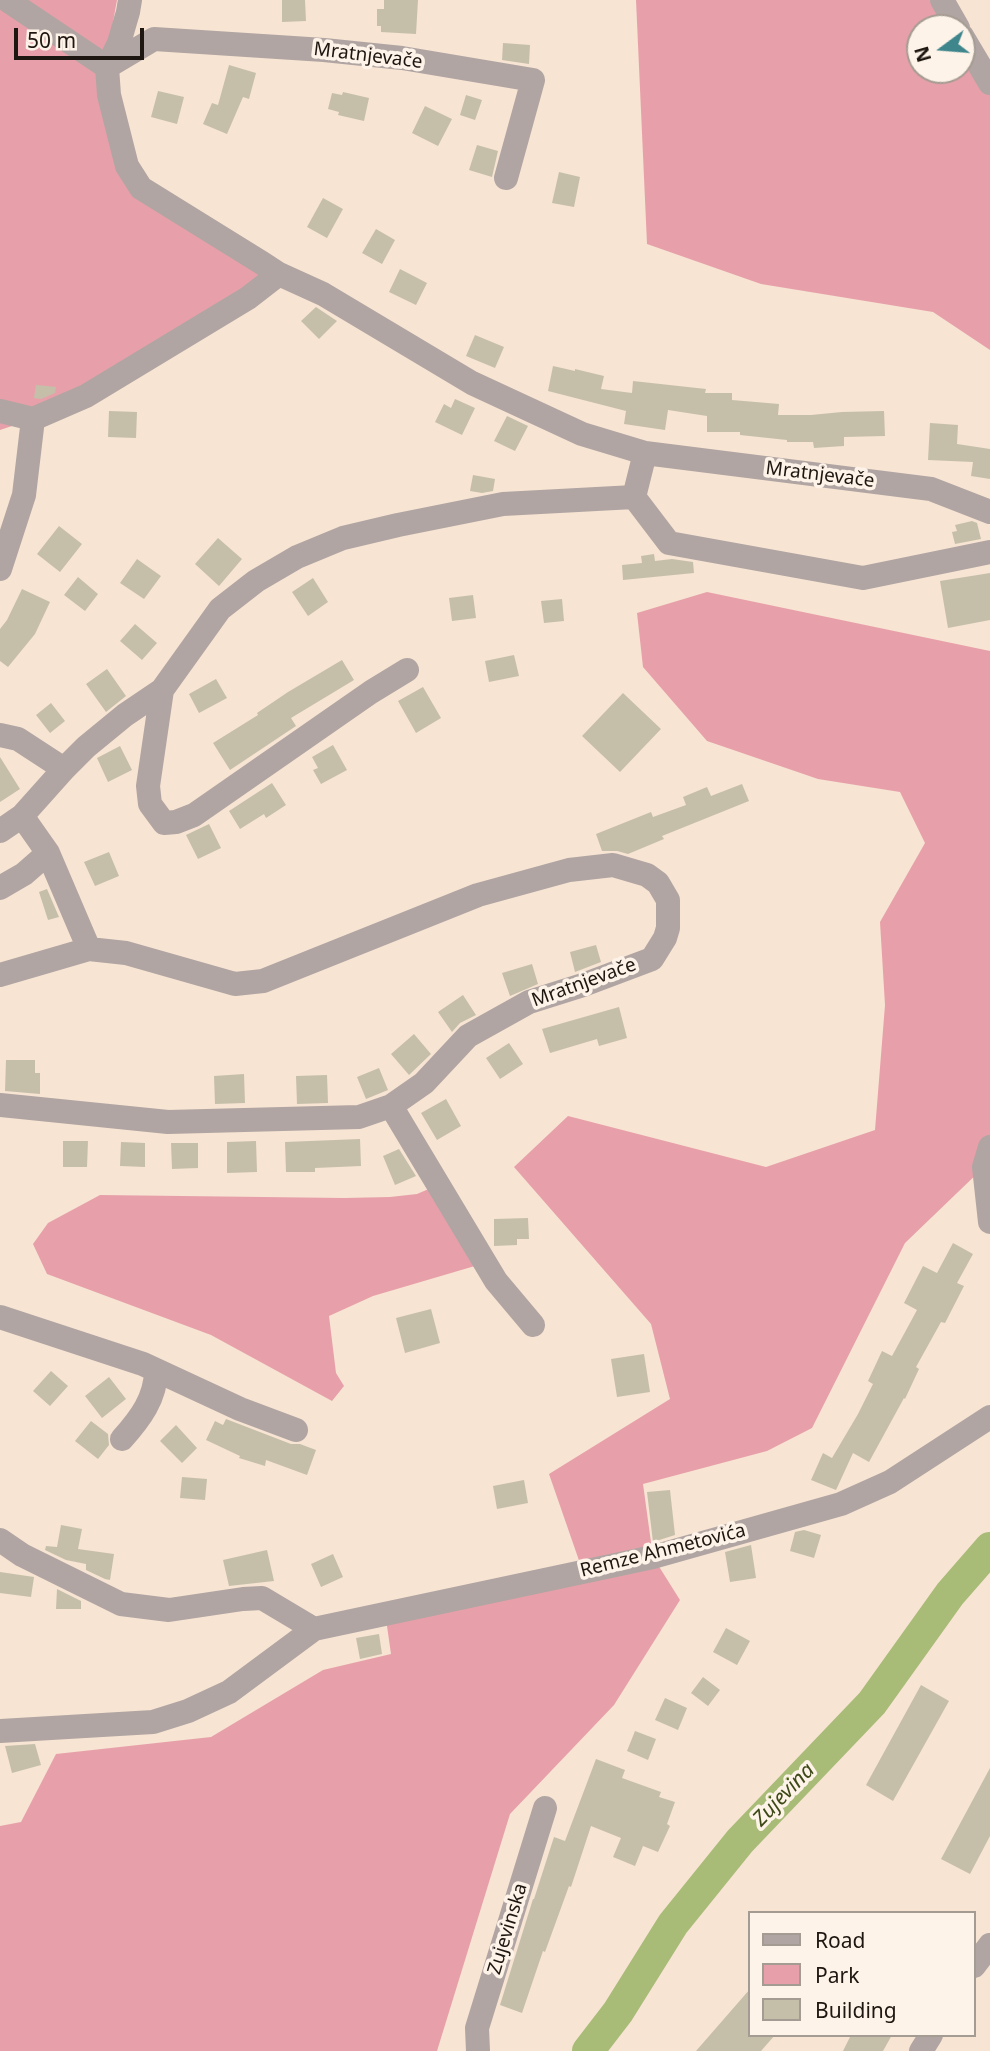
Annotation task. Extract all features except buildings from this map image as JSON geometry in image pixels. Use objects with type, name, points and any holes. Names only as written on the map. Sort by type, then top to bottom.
[{"type":"street","points":[[7,0],[107,67],[119,43],[130,0]]},
{"type":"street","name":"Mratnjevače","points":[[506,178],[533,80],[402,58],[154,38],[107,67],[109,95],[127,166],[141,188],[279,274],[323,294],[472,383],[582,434],[645,453],[932,489],[990,512]]},
{"type":"street","points":[[976,60],[990,83]]},
{"type":"street","points":[[0,411],[33,419],[86,396],[248,298],[279,274]]},
{"type":"street","points":[[2,555],[24,495],[33,419]]},
{"type":"street","points":[[634,497],[645,453]]},
{"type":"street","points":[[634,497],[669,542],[863,578],[990,552]]},
{"type":"street","points":[[0,831],[22,816],[64,769],[125,715],[162,690],[220,609],[256,581],[297,557],[344,538],[503,505],[634,497]]},
{"type":"street","points":[[162,690],[148,786],[150,804],[164,823],[176,822],[194,815],[407,670]]},
{"type":"street","points":[[0,735],[18,739],[64,769]]},
{"type":"street","points":[[22,816],[48,853],[89,949]]},
{"type":"street","points":[[0,888],[24,874],[48,853]]},
{"type":"street","name":"Mratnjevače","points":[[0,975],[89,949],[126,953],[235,984],[263,981],[478,895],[569,870],[613,865],[647,875],[659,883],[668,900],[668,928],[652,959],[529,1002],[468,1036],[424,1083],[391,1106],[359,1117],[168,1122],[0,1105]]},
{"type":"street","points":[[391,1106],[496,1281],[533,1325]]},
{"type":"street","points":[[990,1147],[984,1167],[990,1222]]},
{"type":"street","points":[[0,1317],[143,1364],[240,1409],[296,1430]]},
{"type":"street","points":[[122,1439],[137,1422],[149,1401],[156,1385],[156,1370]]},
{"type":"street","name":"Remze Ahmetovića","points":[[0,1731],[153,1723],[188,1711],[229,1692],[314,1629],[653,1557],[841,1504],[890,1482],[990,1417]]},
{"type":"street","points":[[0,1540],[22,1556],[121,1604],[169,1609],[262,1598],[314,1629]]},
{"type":"street","name":"Zujevinska","points":[[478,2051],[477,2028],[545,1808]]},
{"type":"street","points":[[976,1963],[990,1945]]},
{"type":"green space","points":[[0,0],[117,0],[107,67],[127,166],[279,274],[33,419],[0,430]]},
{"type":"green space","points":[[636,0],[942,0],[950,14],[906,14],[906,84],[976,84],[976,60],[990,83],[990,350],[933,312],[761,284],[647,244]]},
{"type":"green space","points":[[707,592],[990,651],[990,1147],[984,1167],[905,1243],[812,1428],[767,1451],[643,1484],[653,1557],[680,1600],[614,1705],[510,1814],[437,2051],[0,2051],[0,1826],[21,1822],[56,1754],[211,1737],[323,1670],[391,1654],[385,1612],[583,1572],[549,1474],[670,1399],[651,1324],[514,1167],[568,1116],[766,1167],[875,1130],[885,1005],[880,922],[925,843],[900,792],[818,779],[707,741],[643,667],[637,613]]},
{"type":"green space","points":[[438,1185],[485,1263],[373,1296],[329,1316],[336,1373],[344,1386],[332,1401],[211,1335],[47,1274],[33,1244],[48,1223],[100,1195],[390,1197],[417,1194]]},
{"type":"waterway","name":"Zujevina","points":[[588,2051],[618,2012],[673,1924],[740,1841],[872,1703],[950,1594],[990,1548]]}]
